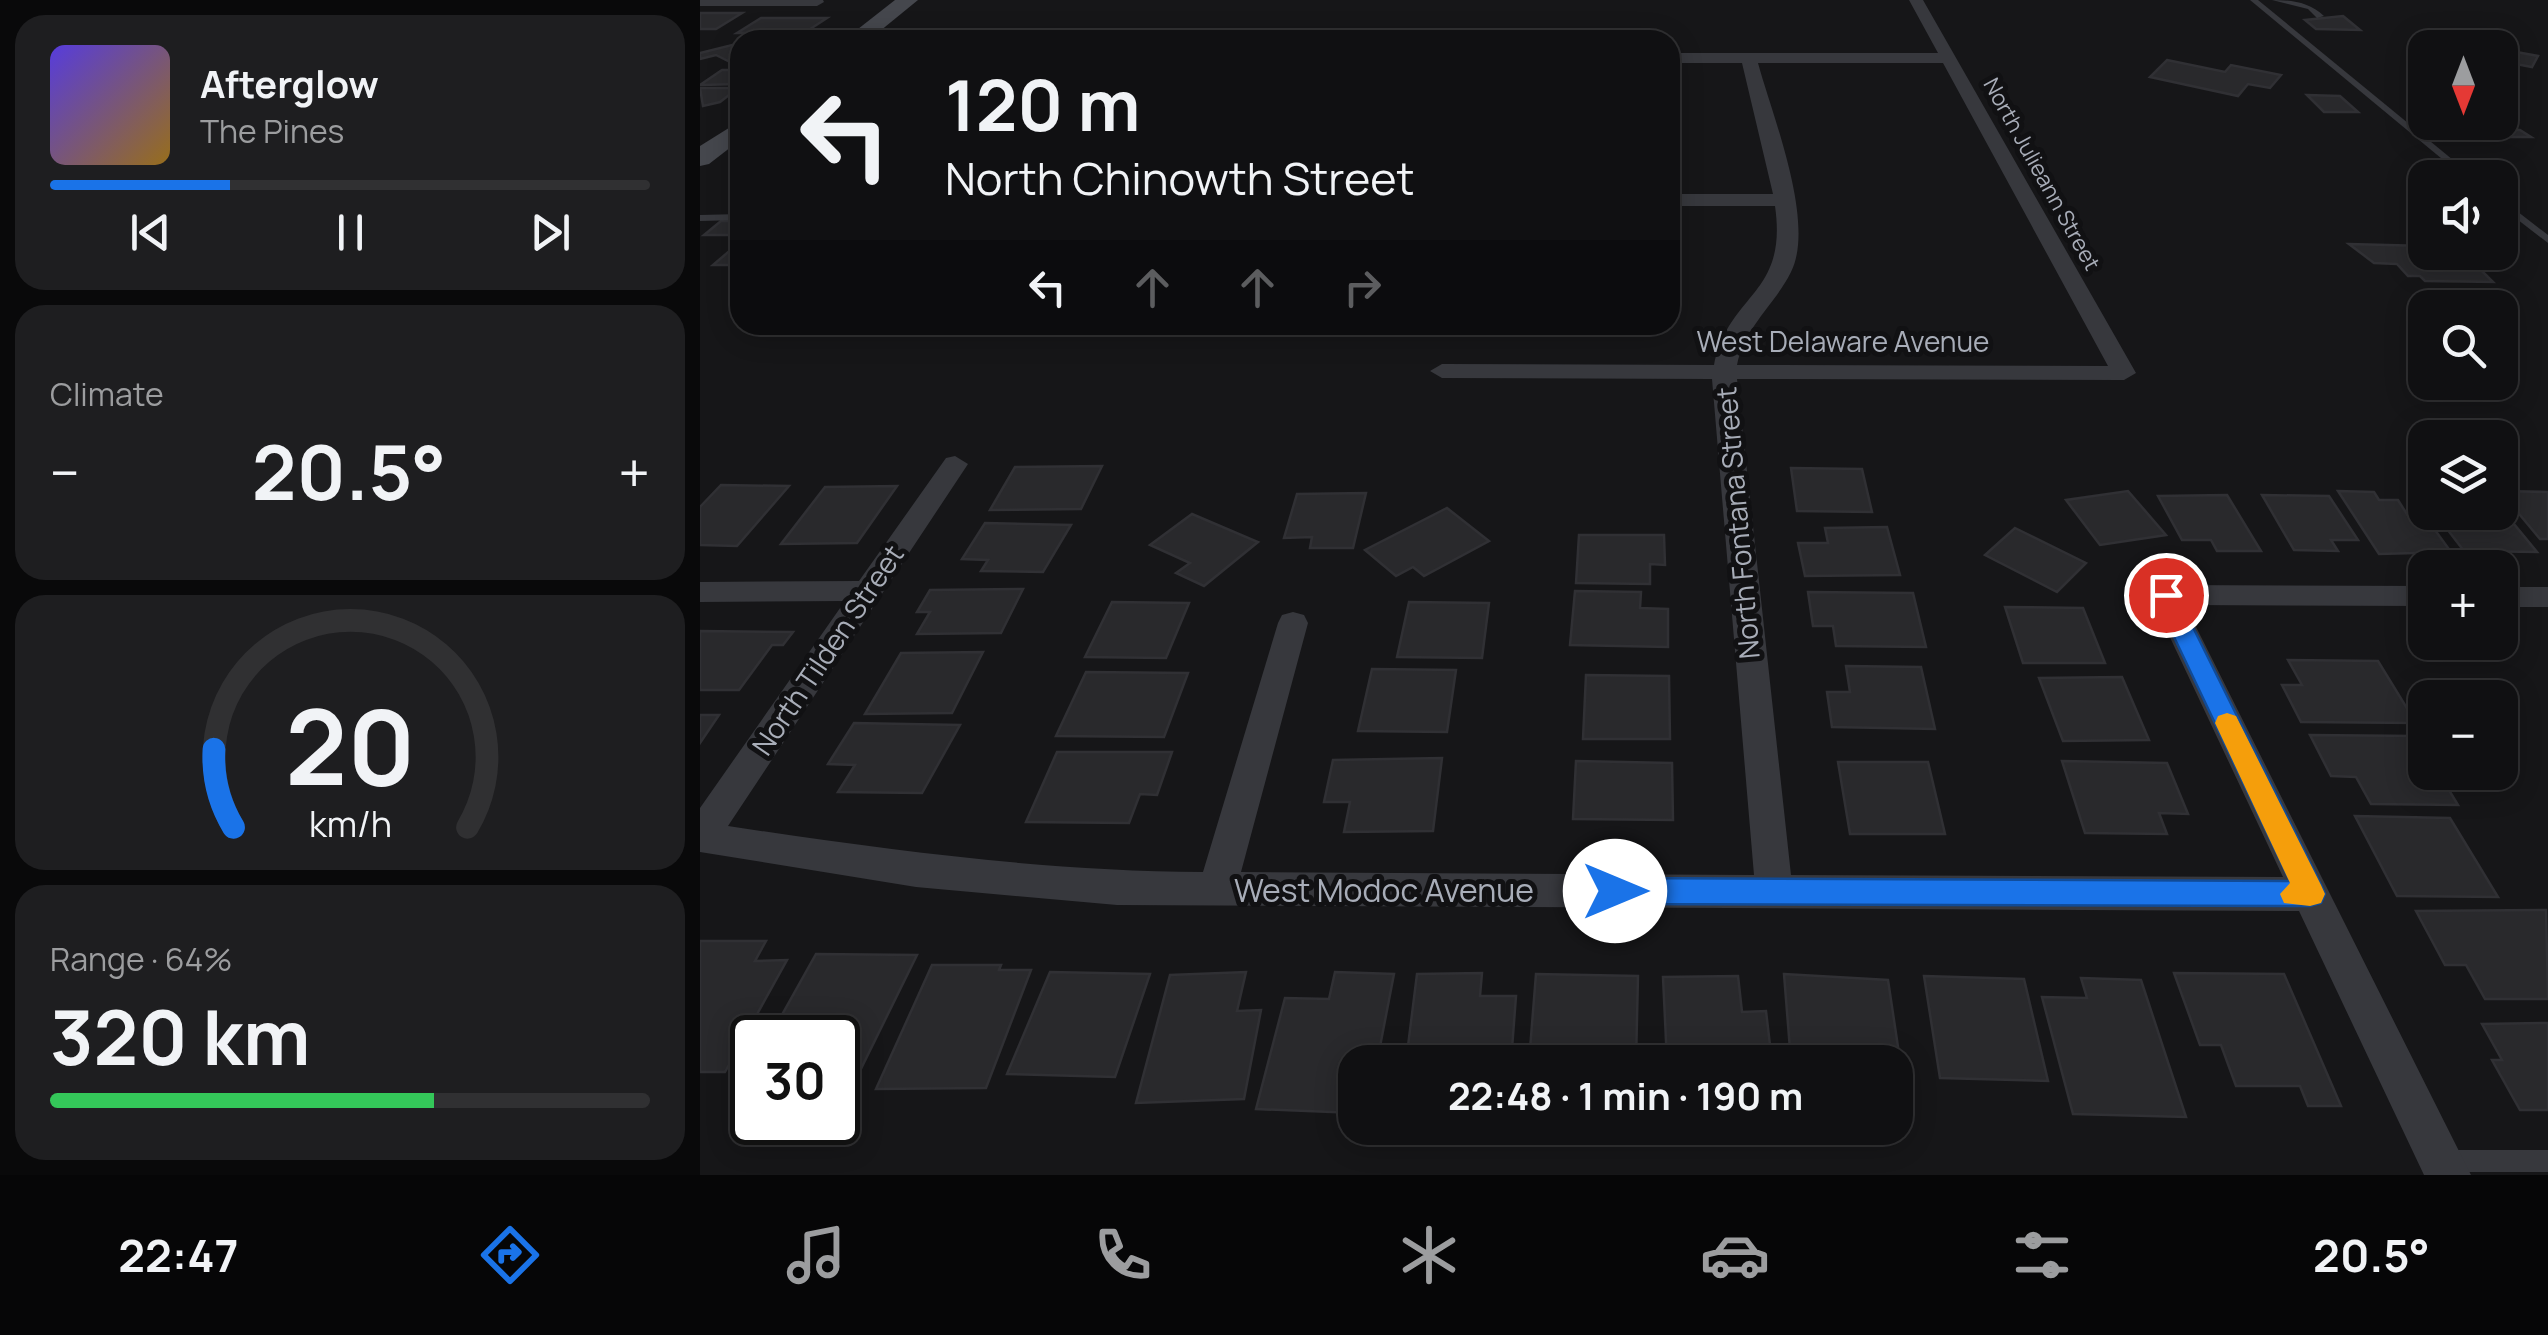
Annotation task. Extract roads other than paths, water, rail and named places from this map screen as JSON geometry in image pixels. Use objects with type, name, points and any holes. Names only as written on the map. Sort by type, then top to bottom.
[{"type":"main road","points":[[868,30],[908,0]]},
{"type":"main road","points":[[700,158],[730,136]]},
{"type":"street","name":"North Julieann Street","points":[[1916,0],[2124,372]]},
{"type":"street","points":[[700,2],[817,2]]},
{"type":"street","points":[[1680,58],[1948,58]]},
{"type":"street","name":"North Fontana Street","points":[[1748,58],[1790,244],[1786,261],[1737,326],[1727,346],[1724,372],[1774,891]]},
{"type":"street","points":[[1680,200],[1783,200]]},
{"type":"street","name":"West Delaware Avenue","points":[[1442,371],[2124,372]]},
{"type":"street","name":"North Tilden Street","points":[[700,836],[955,464]]},
{"type":"street","points":[[700,592],[868,591]]},
{"type":"street","points":[[2408,596],[2166,595],[2445,1168]]},
{"type":"street","points":[[2518,597],[2548,597]]},
{"type":"street","points":[[1218,890],[1292,623]]},
{"type":"street","name":"West Modoc Avenue","points":[[700,836],[832,860],[1100,887],[2310,894]]},
{"type":"lane","points":[[2254,0],[2449,160]]},
{"type":"lane","points":[[2276,0],[2310,7],[2320,16]]},
{"type":"lane","points":[[2518,216],[2548,240]]},
{"type":"lane","points":[[700,218],[730,217]]},
{"type":"lane","points":[[2445,1168],[2548,1161]]}]
